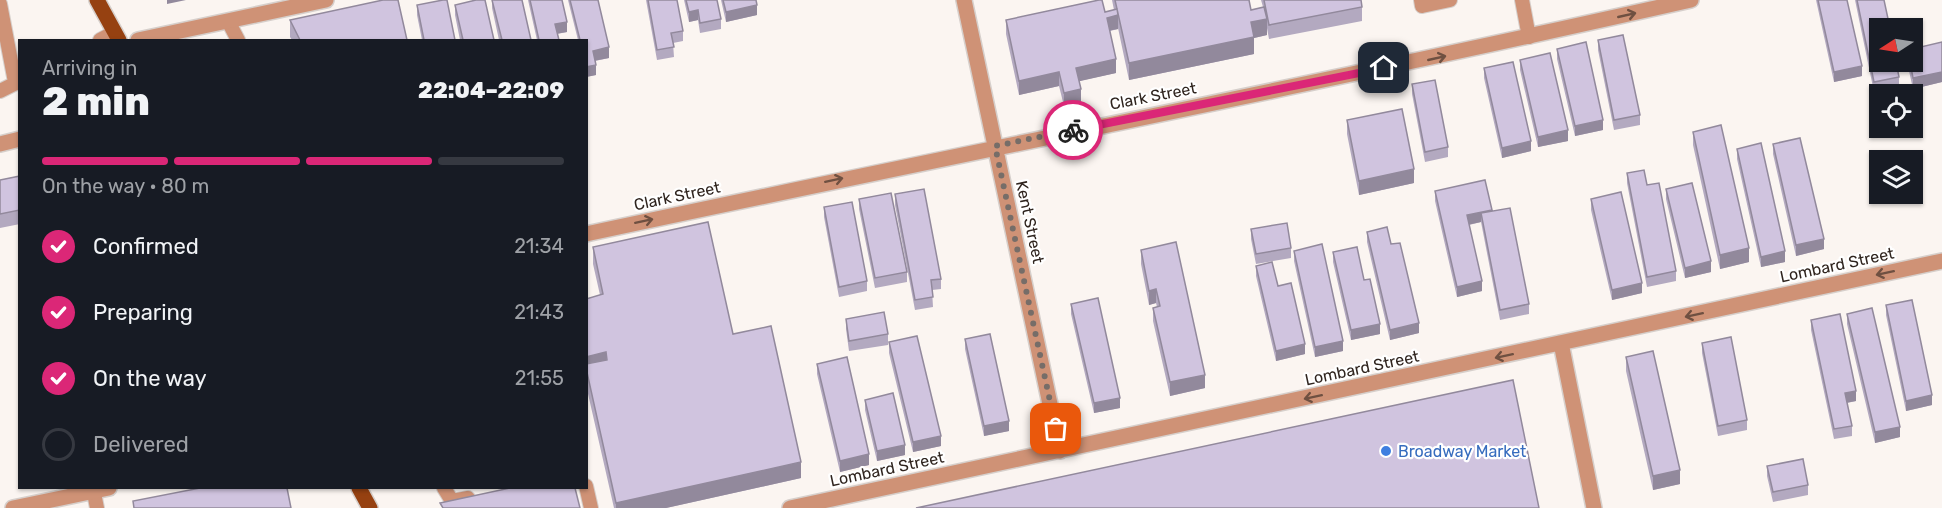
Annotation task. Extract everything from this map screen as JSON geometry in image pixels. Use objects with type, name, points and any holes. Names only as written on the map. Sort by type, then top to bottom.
[{"type":"main road","points":[[98,0],[117,36]]},
{"type":"main road","points":[[360,489],[370,508]]},
{"type":"street","name":"Kent Street","points":[[964,0],[1060,451]]},
{"type":"street","name":"Clark Street","points":[[588,234],[995,146],[1529,37],[1691,0]]},
{"type":"street","points":[[143,39],[315,1]]},
{"type":"street","points":[[0,144],[18,140]]},
{"type":"street","name":"Lombard Street","points":[[790,508],[1942,261]]},
{"type":"street","points":[[1561,343],[1594,508]]},
{"type":"street","points":[[18,508],[93,489]]},
{"type":"lane","points":[[1421,0],[1422,6],[1450,0]]},
{"type":"lane","points":[[1522,0],[1529,37]]},
{"type":"lane","points":[[0,4],[17,82],[0,91]]},
{"type":"lane","points":[[228,21],[237,39]]},
{"type":"lane","points":[[93,489],[97,508]]},
{"type":"lane","points":[[445,489],[452,501],[482,495]]},
{"type":"lane","points":[[587,489],[591,508]]},
{"type":"building","points":[[383,0],[398,0],[407,39],[300,39],[290,20]]},
{"type":"building","points":[[447,0],[455,39],[424,39],[417,5]]},
{"type":"building","points":[[485,0],[494,39],[463,39],[455,5]]},
{"type":"building","points":[[492,0],[522,0],[531,39],[502,39]]},
{"type":"building","points":[[530,0],[562,0],[567,22],[555,24],[559,39],[539,39]]},
{"type":"building","points":[[570,0],[598,0],[609,47],[593,51],[596,65],[588,67],[588,39],[580,39]]},
{"type":"building","points":[[648,0],[677,0],[683,31],[671,33],[674,47],[657,50]]},
{"type":"building","points":[[686,0],[717,0],[721,19],[700,23],[698,10],[689,12]]},
{"type":"building","points":[[723,0],[756,0],[757,5],[726,12]]},
{"type":"building","points":[[1102,0],[1105,12],[1117,9],[1118,15],[1107,18],[1116,59],[1076,68],[1081,89],[1064,93],[1059,72],[1019,81],[1006,20]]},
{"type":"building","points":[[1115,0],[1249,0],[1251,10],[1264,7],[1267,19],[1251,22],[1254,37],[1129,63]]},
{"type":"building","points":[[1264,0],[1361,0],[1362,7],[1269,25]]},
{"type":"building","points":[[1818,0],[1847,0],[1862,66],[1834,72]]},
{"type":"building","points":[[1857,0],[1884,0],[1888,18],[1869,18],[1869,58]]},
{"type":"building","points":[[1623,35],[1640,115],[1614,120],[1598,40]]},
{"type":"building","points":[[1586,42],[1603,120],[1575,126],[1557,49]]},
{"type":"building","points":[[1942,42],[1942,72],[1913,78],[1912,72],[1923,72],[1923,46]]},
{"type":"building","points":[[1550,53],[1568,130],[1538,137],[1520,60]]},
{"type":"building","points":[[1513,62],[1531,141],[1502,148],[1484,68]]},
{"type":"building","points":[[1872,72],[1898,72],[1899,77],[1874,82]]},
{"type":"building","points":[[1435,80],[1448,147],[1425,152],[1412,84]]},
{"type":"building","points":[[1402,109],[1414,169],[1359,181],[1347,120]]},
{"type":"building","points":[[1721,125],[1749,248],[1720,255],[1693,132]]},
{"type":"building","points":[[1800,138],[1824,239],[1796,245],[1773,144]]},
{"type":"building","points":[[1761,143],[1785,251],[1761,257],[1737,149]]},
{"type":"building","points":[[1644,170],[1647,185],[1659,183],[1676,271],[1647,277],[1627,173]]},
{"type":"building","points":[[18,176],[18,210],[0,214],[0,180]]},
{"type":"building","points":[[1485,180],[1492,210],[1467,215],[1482,281],[1457,287],[1435,191]]},
{"type":"building","points":[[1692,183],[1711,261],[1685,268],[1666,189]]},
{"type":"building","points":[[924,189],[941,279],[931,280],[933,297],[915,300],[895,194]]},
{"type":"building","points":[[1621,192],[1642,283],[1612,290],[1591,199]]},
{"type":"building","points":[[891,193],[907,272],[875,278],[859,199]]},
{"type":"building","points":[[852,202],[867,281],[839,287],[824,207]]},
{"type":"building","points":[[1510,208],[1529,304],[1500,310],[1481,213]]},
{"type":"building","points":[[708,222],[733,334],[771,326],[801,462],[616,503],[588,377],[588,364],[607,360],[606,352],[588,356],[588,298],[603,294],[593,247]]},
{"type":"building","points":[[1287,223],[1291,248],[1256,254],[1251,229]]},
{"type":"building","points":[[1387,227],[1391,244],[1400,243],[1419,323],[1390,330],[1367,232]]},
{"type":"building","points":[[1176,242],[1205,375],[1170,382],[1153,308],[1160,306],[1156,289],[1149,291],[1141,250]]},
{"type":"building","points":[[1322,244],[1343,341],[1315,347],[1294,251]]},
{"type":"building","points":[[1357,247],[1364,280],[1370,279],[1380,324],[1351,330],[1333,252]]},
{"type":"building","points":[[1272,262],[1278,286],[1291,283],[1305,344],[1276,351],[1256,266]]},
{"type":"building","points":[[1098,298],[1120,398],[1094,403],[1071,304]]},
{"type":"building","points":[[1912,300],[1932,395],[1906,401],[1886,305]]},
{"type":"building","points":[[1872,308],[1900,427],[1875,432],[1847,314]]},
{"type":"building","points":[[884,312],[888,334],[849,341],[846,319]]},
{"type":"building","points":[[1840,314],[1856,391],[1845,393],[1852,426],[1834,429],[1811,320]]},
{"type":"building","points":[[990,334],[1009,421],[984,426],[965,339]]},
{"type":"building","points":[[917,336],[941,436],[913,442],[889,342]]},
{"type":"building","points":[[1731,337],[1747,420],[1718,426],[1702,343]]},
{"type":"building","points":[[1653,351],[1680,470],[1653,476],[1626,357]]},
{"type":"building","points":[[847,357],[869,454],[840,461],[817,364]]},
{"type":"building","name":"Broadway Market","points":[[1513,380],[1539,508],[916,508]]},
{"type":"building","points":[[893,393],[905,445],[877,451],[865,400]]},
{"type":"building","points":[[1803,459],[1808,485],[1773,492],[1767,466]]},
{"type":"building","points":[[195,489],[287,489],[291,508],[134,508],[133,501]]},
{"type":"building","points":[[505,489],[575,489],[580,508],[443,508],[440,503]]},
{"type":"way so far","points":[[1056,429],[995,146],[1073,130]]},
{"type":"place","name":"Broadway Market","points":[[1386,451]]},
{"type":"route","points":[[1073,130],[1384,68]]}]
